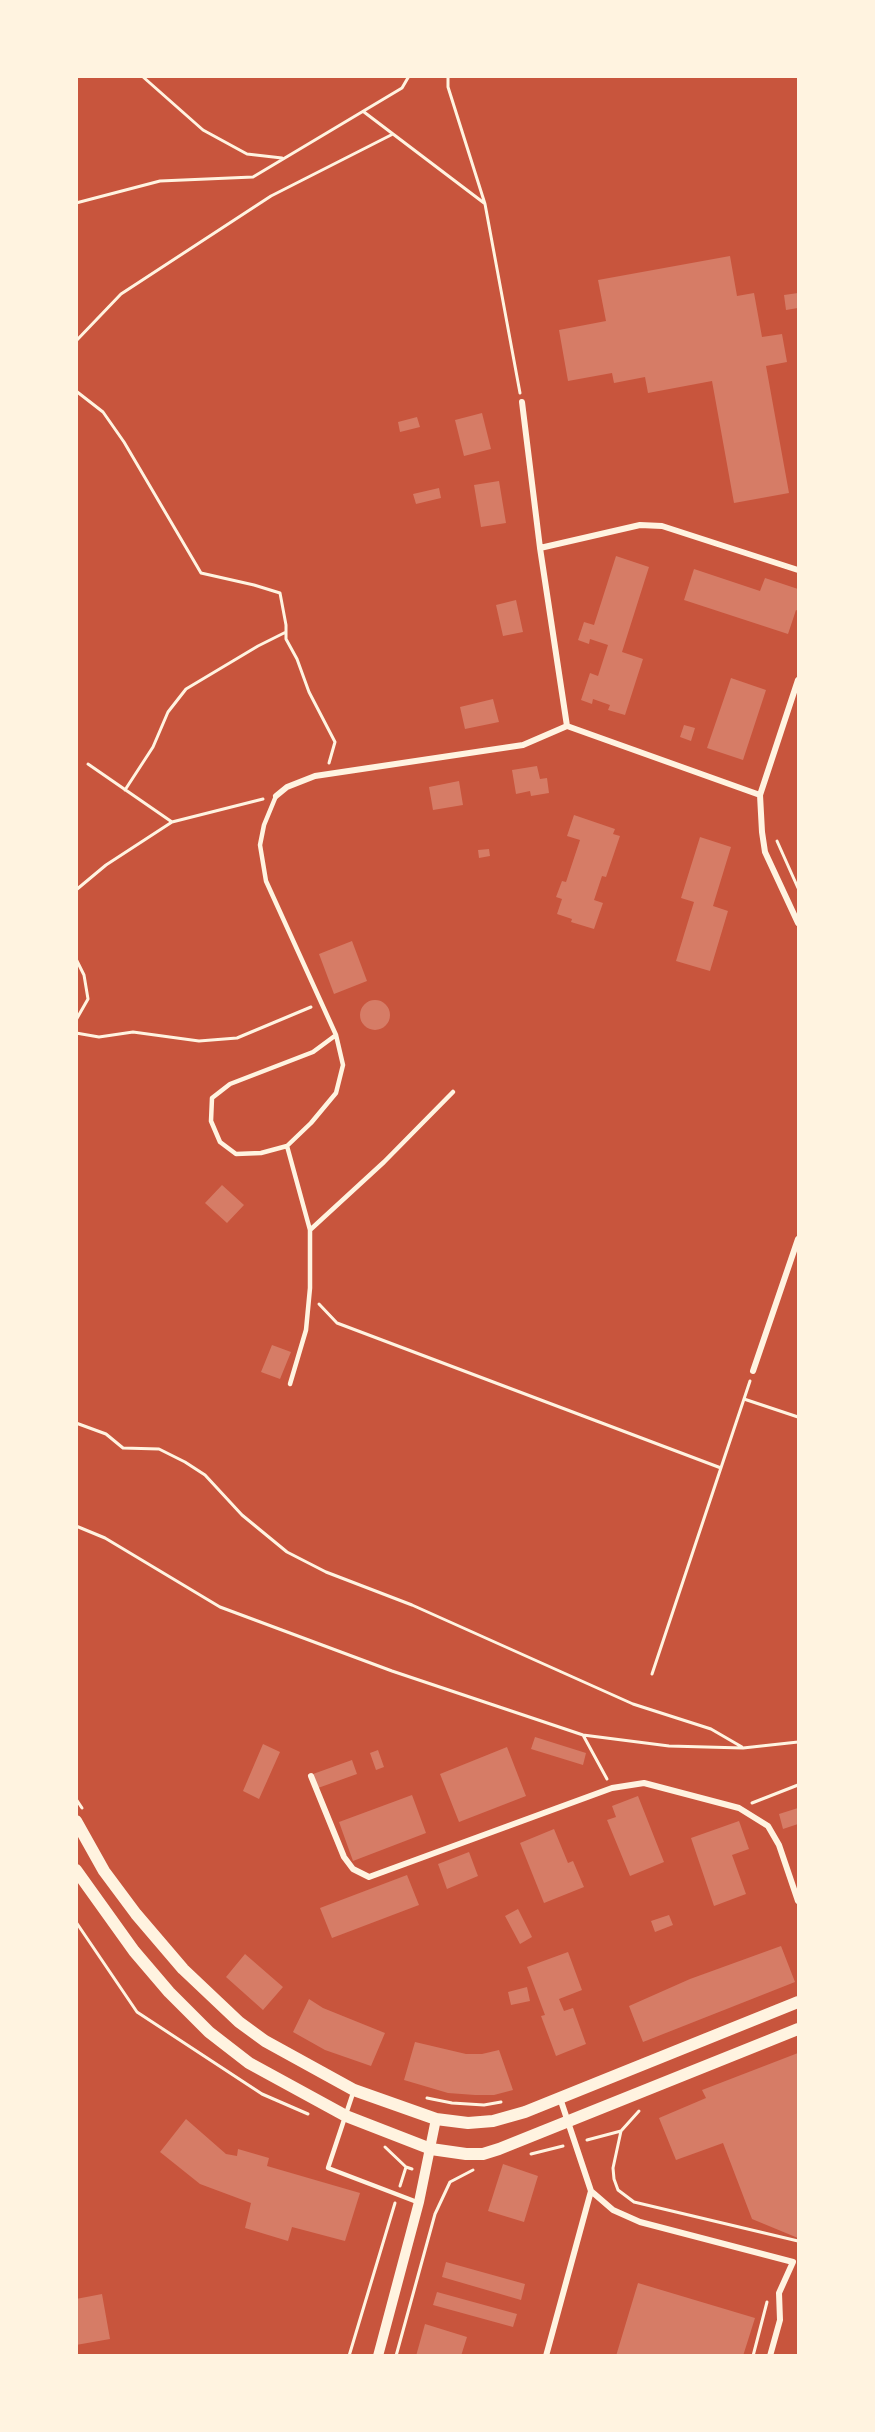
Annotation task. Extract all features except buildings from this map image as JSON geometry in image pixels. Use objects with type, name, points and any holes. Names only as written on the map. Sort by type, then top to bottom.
[{"type":"main road","points":[[82,1819],[104,1871],[136,1914],[183,1969],[239,2022],[265,2041],[354,2090],[436,2119],[468,2123],[493,2121],[525,2112],[798,2002]]},
{"type":"main road","points":[[76,1870],[100,1907],[134,1951],[169,1992],[209,2032],[249,2063],[346,2116],[431,2149],[483,2154],[798,2029]]},
{"type":"street","points":[[522,402],[540,548],[567,726]]},
{"type":"street","points":[[540,548],[640,525],[662,526],[798,570]]},
{"type":"street","points":[[798,680],[760,795],[765,852],[798,923]]},
{"type":"street","points":[[276,796],[287,787],[325,775],[523,745],[567,726],[760,795]]},
{"type":"street","points":[[753,1371],[798,1239]]},
{"type":"street","points":[[310,1776],[344,1857],[353,1869],[369,1877],[612,1788],[644,1783],[739,1808],[768,1826],[779,1845],[798,1901]]},
{"type":"street","points":[[560,2098],[591,2191],[613,2210],[640,2222],[794,2262],[779,2293],[780,2320],[770,2355]]},
{"type":"street","points":[[378,2355],[419,2202],[436,2119]]},
{"type":"street","points":[[546,2355],[591,2191]]},
{"type":"lane","points":[[276,796],[264,825],[260,845],[266,881],[336,1035],[343,1065],[336,1093],[311,1123],[287,1146],[261,1153],[236,1154],[220,1142],[211,1121],[212,1098],[230,1084],[313,1052],[336,1035]]},
{"type":"lane","points":[[310,1230],[384,1162],[453,1092]]},
{"type":"lane","points":[[287,1146],[310,1230],[310,1294],[306,1330],[290,1384]]},
{"type":"lane","points":[[354,2090],[328,2168],[419,2202]]},
{"type":"path","points":[[142,76],[203,130],[247,154],[284,159]]},
{"type":"path","points":[[76,203],[160,181],[253,177],[402,88],[409,76]]},
{"type":"path","points":[[447,76],[448,87],[485,204],[522,402]]},
{"type":"path","points":[[364,112],[485,204]]},
{"type":"path","points":[[76,341],[121,294],[261,202],[393,134]]},
{"type":"path","points":[[76,391],[103,412],[124,442],[201,573],[280,593],[286,639],[297,658],[309,692],[335,741],[325,775]]},
{"type":"path","points":[[125,790],[153,747],[168,712],[186,690],[258,646],[286,632]]},
{"type":"path","points":[[88,764],[172,822]]},
{"type":"path","points":[[76,890],[106,864],[172,822],[276,796]]},
{"type":"path","points":[[773,833],[798,888]]},
{"type":"path","points":[[76,959],[84,975],[88,999],[76,1020]]},
{"type":"path","points":[[76,1033],[99,1037],[133,1032],[199,1041],[237,1038],[321,1003]]},
{"type":"path","points":[[310,1294],[337,1323],[721,1468]]},
{"type":"path","points":[[652,1674],[753,1371]]},
{"type":"path","points":[[744,1399],[798,1417]]},
{"type":"path","points":[[76,1423],[106,1434],[123,1448],[159,1449],[185,1462],[205,1475],[242,1515],[287,1552],[326,1572],[411,1605],[633,1704],[711,1729],[743,1748]]},
{"type":"path","points":[[76,1526],[105,1538],[220,1607],[392,1671],[583,1735],[669,1746],[743,1748],[798,1742]]},
{"type":"path","points":[[583,1735],[612,1788]]},
{"type":"path","points":[[739,1808],[798,1785]]},
{"type":"path","points":[[76,1799],[82,1819]]},
{"type":"path","points":[[419,2097],[452,2103],[484,2105],[511,2100]]},
{"type":"path","points":[[646,2107],[637,2112],[621,2130],[613,2168],[618,2190],[634,2202],[798,2241]]},
{"type":"path","points":[[524,2156],[576,2144],[621,2130]]},
{"type":"path","points":[[349,2355],[406,2167]]},
{"type":"path","points":[[396,2355],[435,2214],[450,2182],[480,2168]]}]
